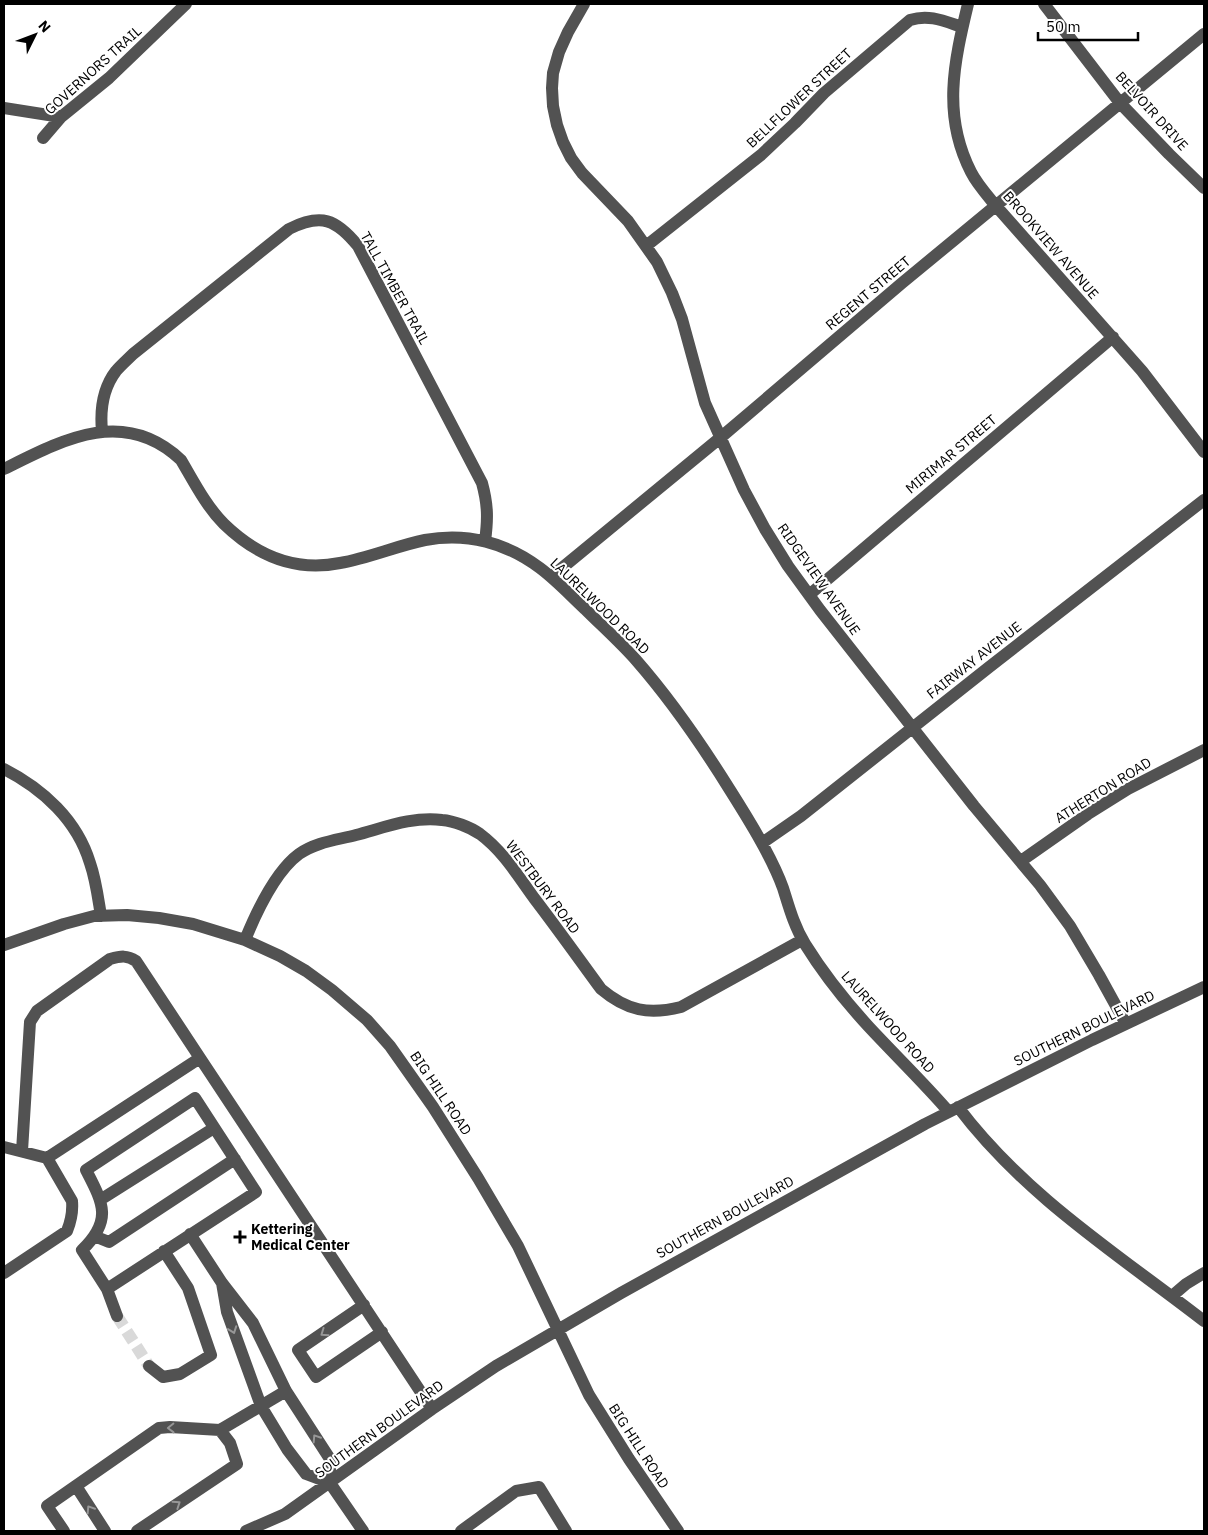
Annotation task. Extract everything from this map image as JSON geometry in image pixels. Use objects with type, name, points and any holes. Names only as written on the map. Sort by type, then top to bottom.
[{"type":"street","name":"GOVERNORS TRAIL","points":[[43,138],[61,117],[109,78],[186,4]]},
{"type":"street","name":"RIDGEVIEW AVENUE","points":[[584,4],[559,52],[553,73],[553,106],[556,124],[567,150],[582,173],[616,207],[657,262],[682,319],[706,403],[744,490],[765,529],[808,595],[974,806],[1021,861],[1070,926],[1126,1024]]},
{"type":"street","points":[[962,27],[968,4]]},
{"type":"street","name":"BELVOIR DRIVE","points":[[1044,4],[1120,103],[1204,188]]},
{"type":"street","name":"BELLFLOWER STREET","points":[[646,246],[761,155],[824,93],[910,20],[928,17],[962,27]]},
{"type":"street","name":"BROOKVIEW AVENUE","points":[[962,27],[953,79],[952,98],[960,146],[971,172],[996,206],[1142,371],[1204,452]]},
{"type":"street","name":"REGENT STREET","points":[[551,577],[1204,34]]},
{"type":"street","points":[[4,108],[61,117]]},
{"type":"street","name":"TALL TIMBER TRAIL","points":[[102,431],[101,418],[104,395],[109,382],[117,370],[133,354],[289,229],[300,224],[327,220],[348,234],[358,246],[482,483],[488,512],[486,541]]},
{"type":"street","name":"MIRIMAR STREET","points":[[808,595],[1113,338]]},
{"type":"street","name":"LAURELWOOD ROAD","points":[[4,469],[54,445],[102,431],[116,431],[141,436],[163,446],[180,460],[210,508],[222,523],[253,548],[283,561],[302,565],[340,563],[426,540],[451,537],[486,541],[518,553],[551,577],[615,638],[655,682],[714,764],[762,843],[782,885],[792,919],[802,940],[868,1026],[933,1094],[954,1110],[1025,1181],[1101,1244],[1204,1322]]},
{"type":"street","name":"FAIRWAY AVENUE","points":[[762,843],[801,816],[1204,500]]},
{"type":"street","name":"ATHERTON ROAD","points":[[1021,861],[1088,814],[1128,789],[1204,750]]},
{"type":"street","points":[[4,769],[29,783],[44,795],[69,821],[81,840],[90,862],[102,916]]},
{"type":"street","name":"WESTBURY ROAD","points":[[244,940],[251,924],[279,876],[288,864],[305,850],[330,840],[406,822],[442,820],[473,830],[494,846],[601,989],[611,998],[626,1006],[652,1012],[667,1011],[681,1007],[802,940]]},
{"type":"street","name":"BIG HILL ROAD","points":[[4,945],[64,924],[94,916],[127,915],[168,919],[193,924],[244,940],[280,956],[306,971],[332,990],[367,1020],[390,1046],[433,1107],[498,1212],[518,1246],[590,1395],[629,1459],[678,1531]]},
{"type":"street","points":[[22,1152],[30,1022],[37,1011],[110,959],[128,956],[136,961],[432,1408]]},
{"type":"street","name":"SOUTHERN BOULEVARD","points":[[246,1531],[285,1514],[432,1408],[496,1366],[558,1329],[832,1175],[954,1110],[1204,987]]},
{"type":"street","points":[[47,1158],[200,1058]]},
{"type":"street","points":[[106,1289],[256,1192],[195,1098],[86,1170],[100,1200],[103,1214],[100,1226],[82,1250],[106,1289],[116,1316]]},
{"type":"street","points":[[100,1200],[214,1128]]},
{"type":"street","points":[[4,1147],[47,1158],[72,1201],[73,1208],[67,1231],[4,1274]]},
{"type":"street","points":[[94,1236],[109,1242],[235,1159]]},
{"type":"street","points":[[190,1234],[222,1283],[253,1323],[286,1391],[330,1459],[330,1483],[363,1531]]},
{"type":"street","points":[[148,1366],[163,1378],[180,1374],[211,1355],[188,1288],[164,1252]]},
{"type":"street","points":[[1172,1296],[1186,1284],[1204,1273]]},
{"type":"street","points":[[222,1283],[227,1312],[261,1406],[287,1449],[306,1474],[330,1483]]},
{"type":"street","points":[[364,1305],[298,1350],[307,1364],[316,1377],[382,1332]]},
{"type":"street","points":[[64,1531],[47,1506],[160,1428],[220,1430],[286,1391]]},
{"type":"street","points":[[137,1531],[237,1464],[230,1443],[220,1430]]},
{"type":"street","points":[[76,1486],[105,1531]]},
{"type":"street","points":[[461,1531],[516,1491],[539,1487],[566,1531]]},
{"type":"street","name":"SOUTHERN BOULEVARD","points":[[269,1531],[285,1514]]},
{"type":"tunnel","points":[[117,1316],[149,1366]]},
{"type":"place","name":"Kettering Medical Center","points":[[240,1237]]}]
